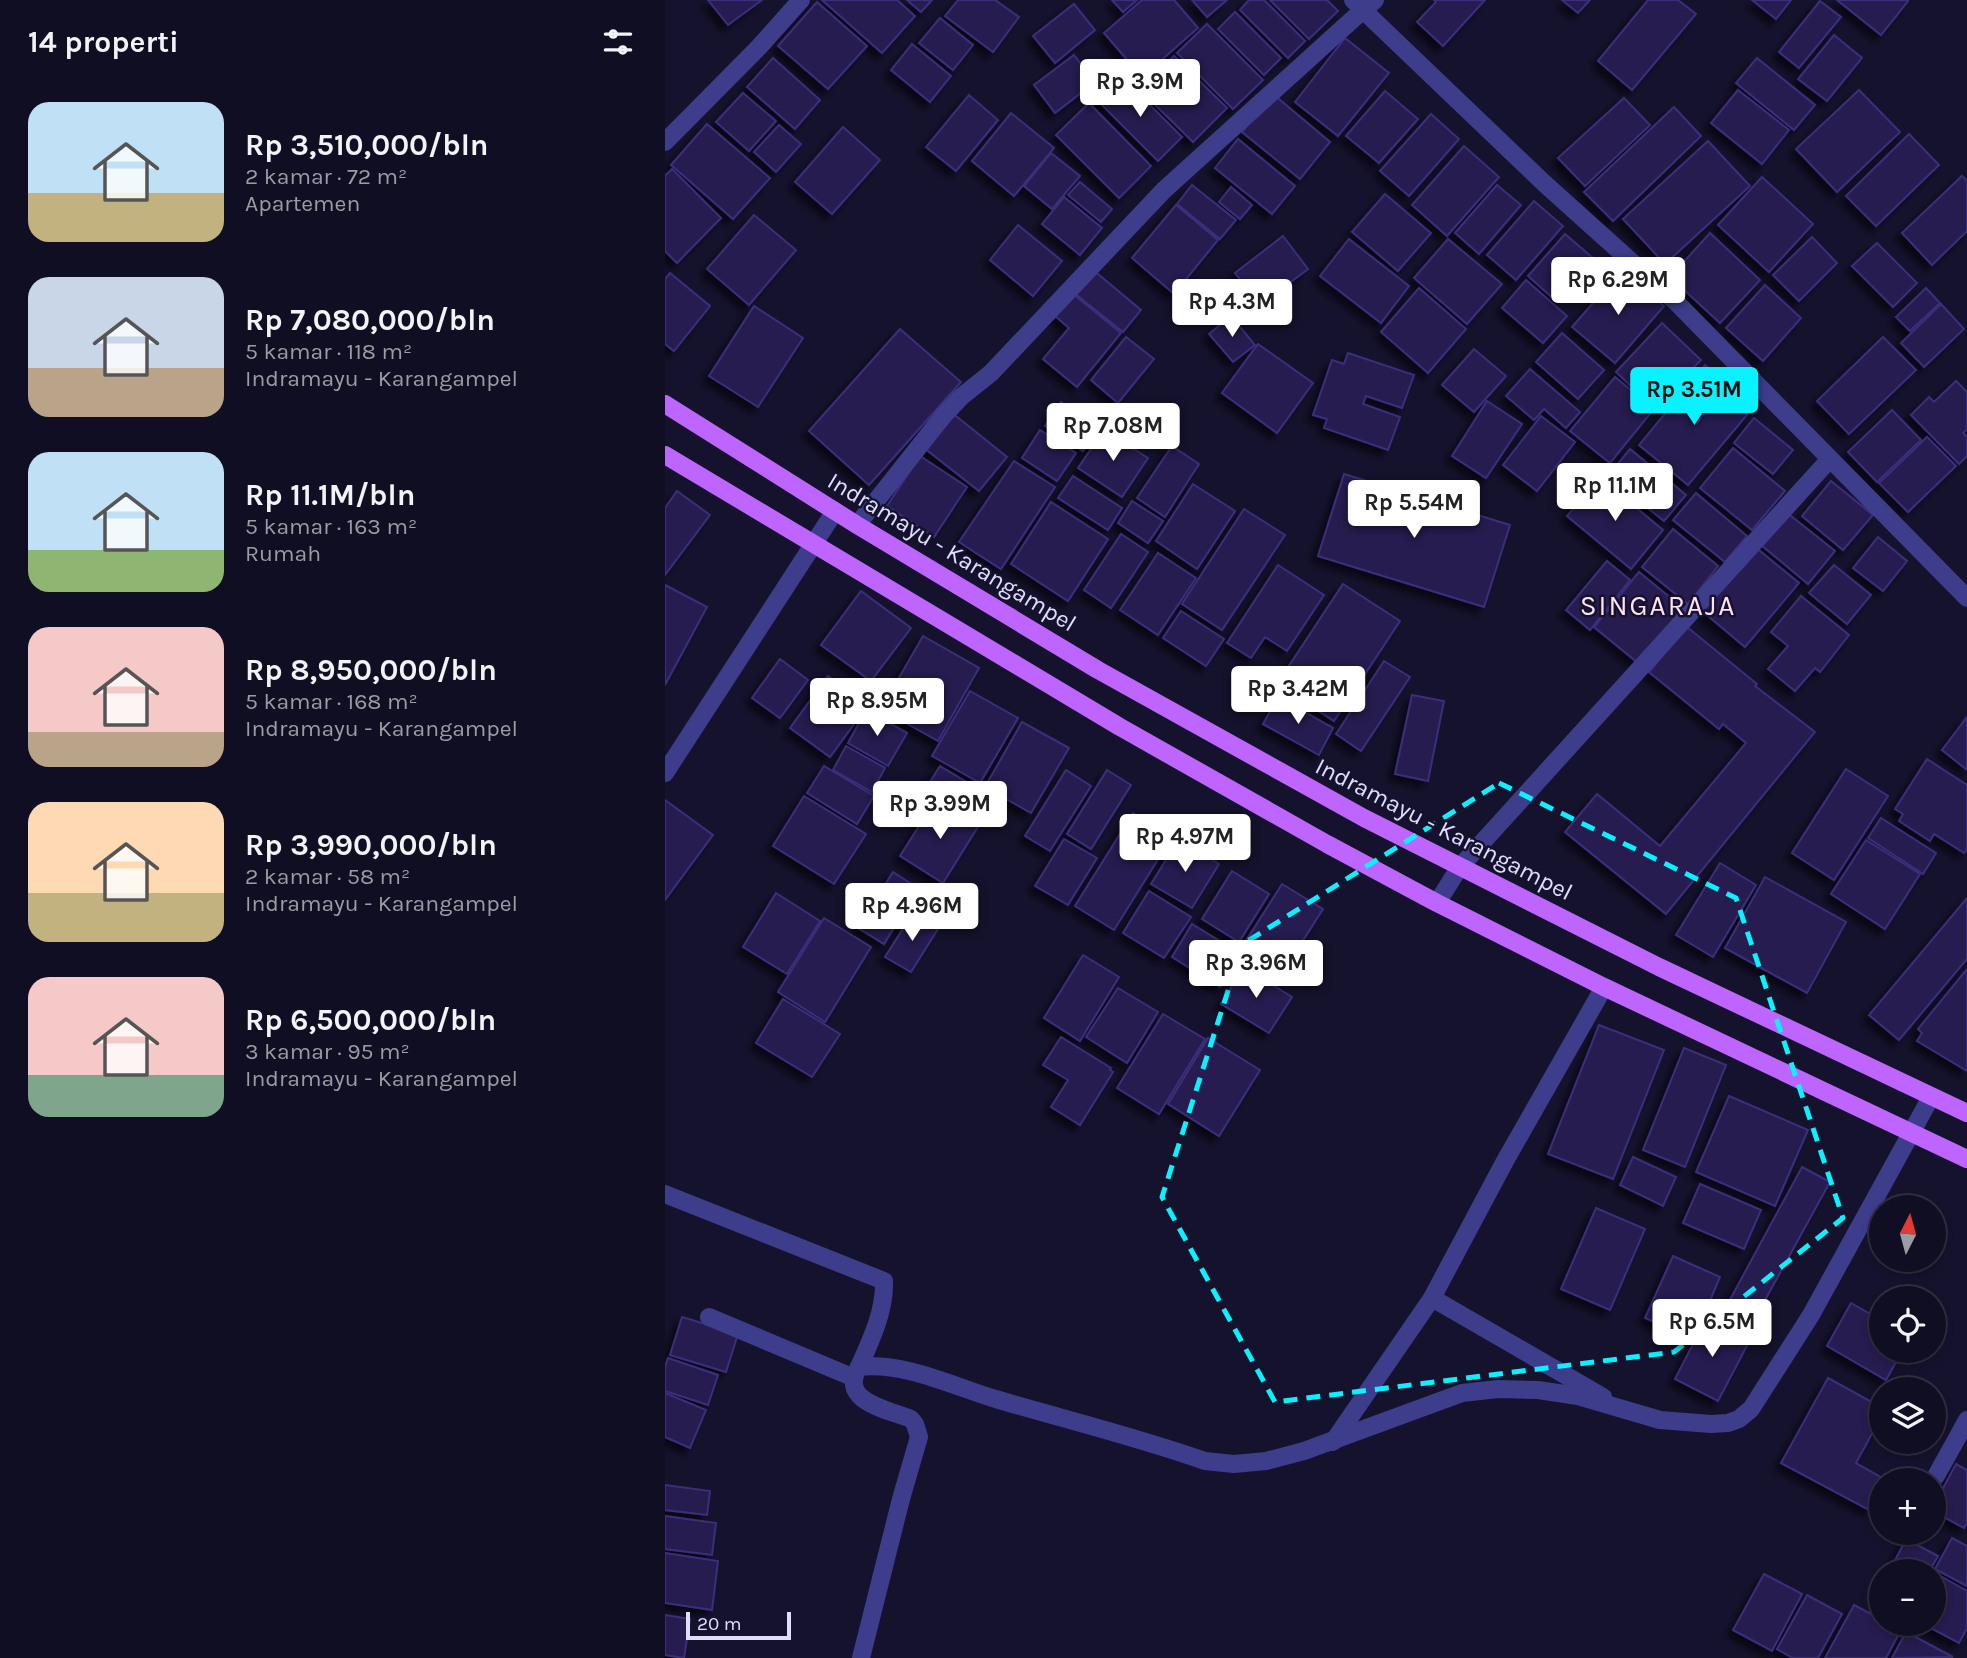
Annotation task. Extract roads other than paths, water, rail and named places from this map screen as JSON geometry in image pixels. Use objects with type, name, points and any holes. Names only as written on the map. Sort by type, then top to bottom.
[{"type":"main road","name":"Indramayu - Karangampel","points":[[665,404],[857,525],[1098,670],[1364,818],[1659,967],[1967,1113]]},
{"type":"main road","points":[[665,455],[1132,734],[1437,903],[1604,987],[1967,1159]]},
{"type":"street","points":[[665,142],[759,47],[801,0]]},
{"type":"street","points":[[857,525],[944,415],[991,373],[1164,190],[1364,3],[1545,184],[1674,300],[1829,460],[1965,589]]},
{"type":"street","points":[[1437,903],[1459,868],[1829,460]]},
{"type":"street","points":[[665,773],[835,511]]},
{"type":"street","points":[[1333,1442],[1432,1297],[1505,1161],[1604,987]]},
{"type":"street","points":[[709,1317],[856,1372],[891,1367],[927,1376],[972,1392],[1205,1461],[1234,1464],[1266,1461],[1333,1442],[1462,1392],[1498,1389],[1538,1390],[1578,1396],[1660,1420],[1728,1423],[1739,1419],[1751,1409],[1811,1315],[1931,1097]]},
{"type":"street","points":[[665,1194],[884,1281],[884,1293],[874,1332],[856,1372],[853,1386],[858,1397],[911,1419],[919,1437],[861,1658]]},
{"type":"street","points":[[1432,1297],[1626,1410]]},
{"type":"street","points":[[1940,1468],[1967,1420]]},
{"type":"district","name":"SINGARAJA","points":[[1658,605]]}]
